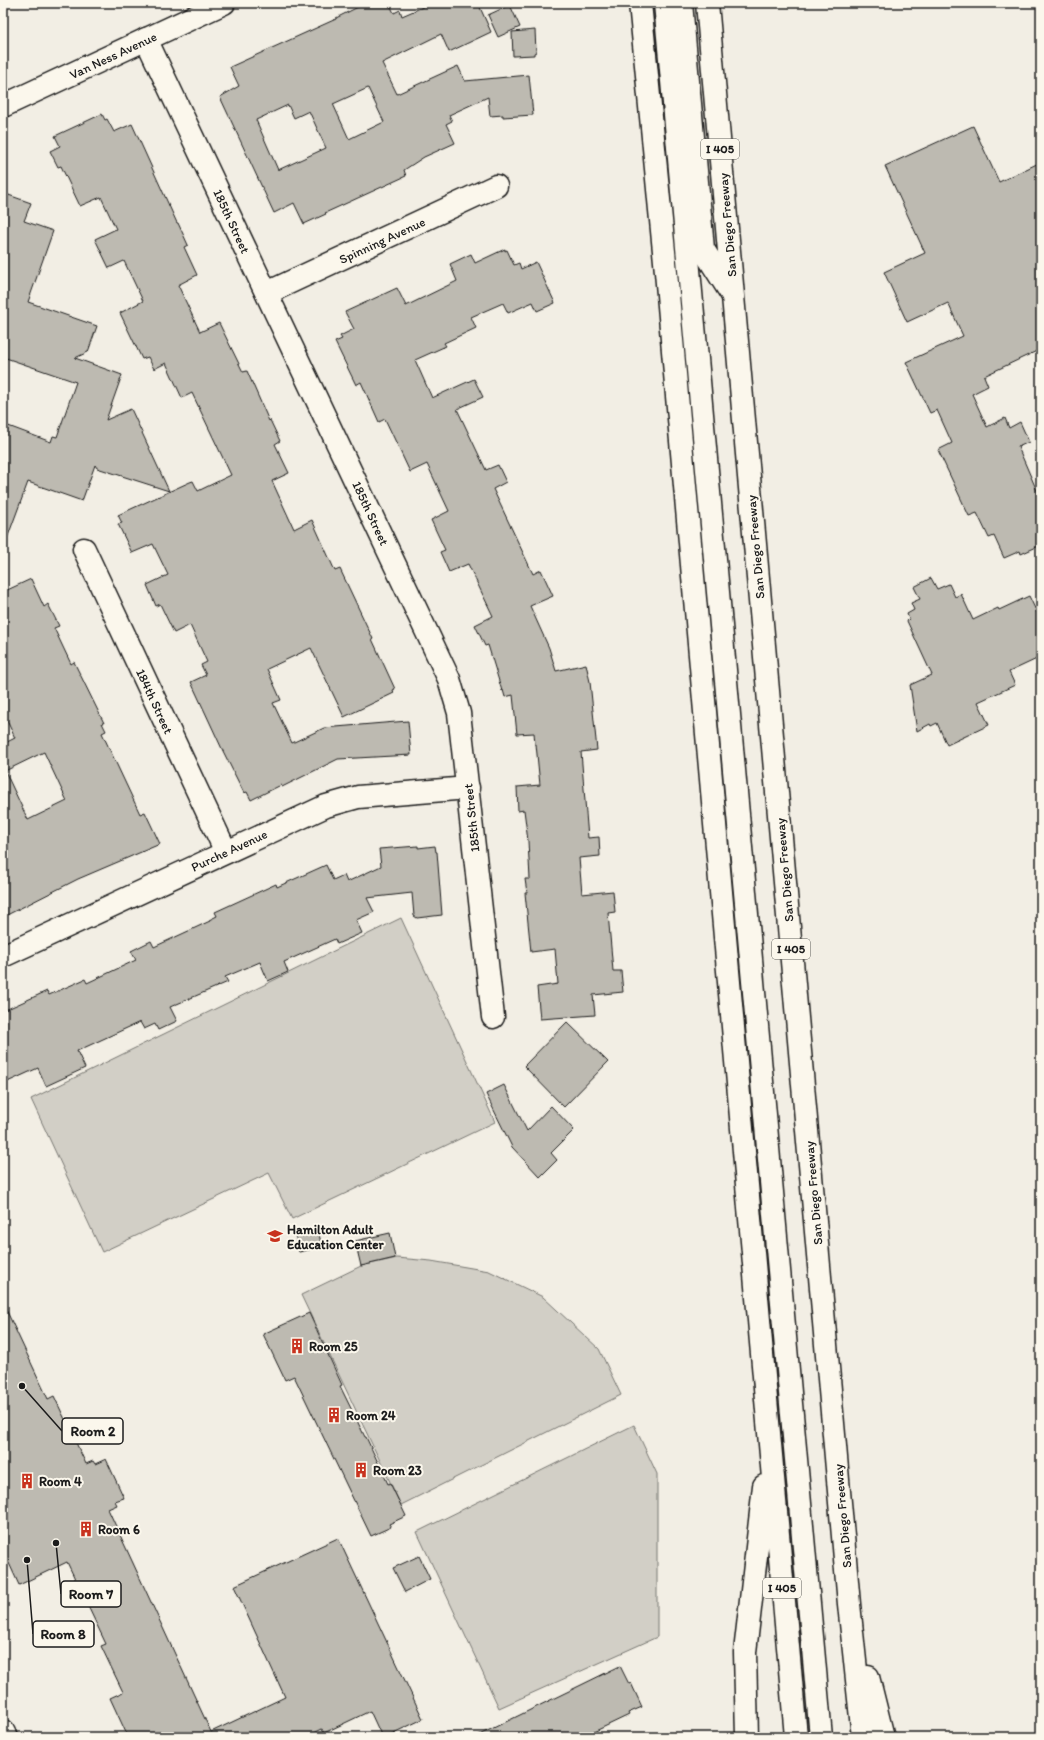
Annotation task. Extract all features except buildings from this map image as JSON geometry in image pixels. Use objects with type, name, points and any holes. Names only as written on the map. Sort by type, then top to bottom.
[{"type":"main road","name":"Van Ness Avenue","points":[[3,106],[224,3]]},
{"type":"main road","name":"I 405","points":[[640,3],[796,1737]]},
{"type":"main road","points":[[664,3],[710,515],[766,1107],[822,1737]]},
{"type":"main road","points":[[681,3],[703,249],[733,295]]},
{"type":"main road","name":"San Diego Freeway","points":[[707,3],[849,1604],[863,1737]]},
{"type":"main road","name":"185th Street","points":[[146,39],[449,679],[459,713],[493,1018]]},
{"type":"main road","name":"Spinning Avenue","points":[[267,293],[496,186]]},
{"type":"main road","name":"184th Street","points":[[84,549],[226,852]]},
{"type":"main road","name":"Purche Avenue","points":[[3,956],[326,806],[358,797],[468,788]]},
{"type":"main road","points":[[747,1737],[746,1652],[769,1439]]},
{"type":"main road","points":[[849,1604],[883,1737]]},
{"type":"main road","points":[[3,1731],[6,1737]]},
{"type":"shaded area","points":[[401,918],[495,1122],[292,1219],[269,1173],[102,1252],[31,1099]]},
{"type":"shaded area","points":[[397,1258],[431,1261],[489,1271],[543,1297],[599,1349],[621,1395],[401,1505],[301,1295],[361,1266]]},
{"type":"shaded area","points":[[634,1425],[657,1474],[657,1637],[499,1708],[417,1532]]},
{"type":"place","name":"Hamilton Adult Education Center","points":[[275,1236]]},
{"type":"place","name":"Room 25","points":[[297,1346]]},
{"type":"place","name":"Room 2","points":[[22,1386]]},
{"type":"place","name":"Room 24","points":[[334,1415]]},
{"type":"place","name":"Room 23","points":[[361,1470]]},
{"type":"place","name":"Room 4","points":[[27,1481]]},
{"type":"place","name":"Room 6","points":[[86,1529]]},
{"type":"place","name":"Room 7","points":[[56,1543]]},
{"type":"place","name":"Room 8","points":[[27,1560]]}]
